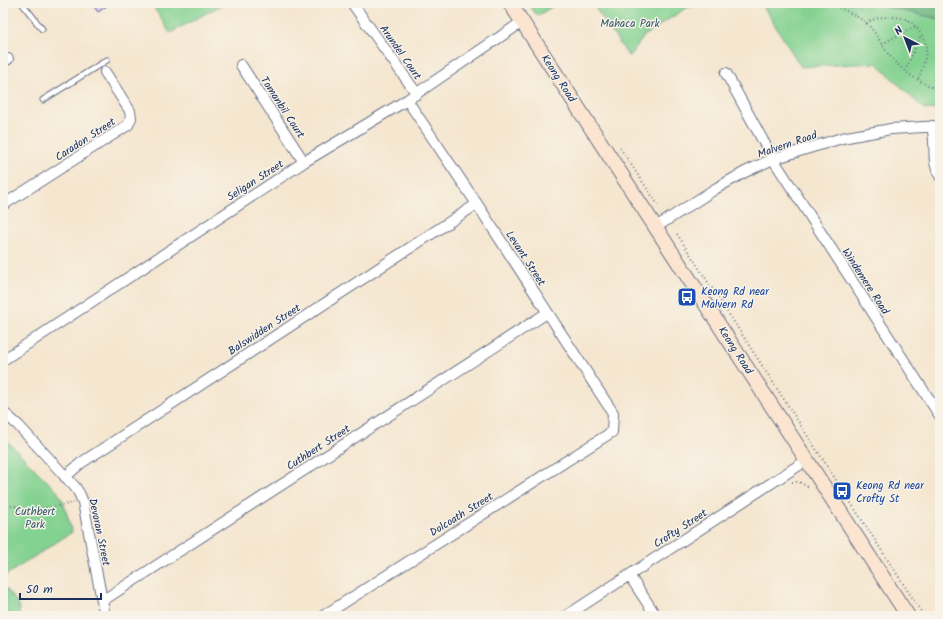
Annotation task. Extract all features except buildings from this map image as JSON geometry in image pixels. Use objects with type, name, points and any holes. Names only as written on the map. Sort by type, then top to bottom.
[{"type":"street","name":"Arundel Court","points":[[352,3],[416,94]]},
{"type":"street","name":"Keong Road","points":[[510,3],[908,616]]},
{"type":"street","name":"Seligan Street","points":[[3,360],[304,162],[407,100],[522,22]]},
{"type":"street","name":"Tomanbil Court","points":[[241,65],[304,162]]},
{"type":"street","name":"Caradon Street","points":[[3,205],[128,125],[131,118],[130,111],[103,68]]},
{"type":"street","name":"Windemere Road","points":[[726,73],[773,159],[940,416]]},
{"type":"street","name":"Levant Street","points":[[407,100],[477,204],[613,413],[612,432]]},
{"type":"street","name":"Malvern Road","points":[[656,227],[744,172],[773,159],[842,138],[891,129],[936,126]]},
{"type":"street","points":[[936,126],[934,159],[940,176]]},
{"type":"street","name":"Balswidden Street","points":[[65,477],[81,463],[477,204]]},
{"type":"street","name":"Cuthbert Street","points":[[102,601],[547,313]]},
{"type":"street","name":"Devoran Street","points":[[3,412],[18,425],[79,493],[83,502],[105,616]]},
{"type":"street","name":"Dolcoath Street","points":[[323,616],[612,432]]},
{"type":"street","name":"Crofty Street","points":[[566,616],[807,460]]},
{"type":"street","points":[[629,575],[656,616]]},
{"type":"lane","points":[[22,3],[42,29]]},
{"type":"lane","points":[[43,100],[103,68],[107,60]]},
{"type":"path","points":[[527,8],[532,3]]},
{"type":"path","points":[[828,3],[841,8],[866,23],[889,55],[905,71],[940,93]]},
{"type":"path","points":[[866,23],[879,17],[893,17],[906,19],[915,26],[921,34],[926,46],[925,58],[918,80]]},
{"type":"path","points":[[882,44],[915,26]]},
{"type":"path","points":[[905,71],[921,34]]},
{"type":"path","points":[[676,234],[924,616]]},
{"type":"path","points":[[788,483],[799,482],[808,486],[812,491]]},
{"type":"path","points":[[3,506],[15,506],[30,511],[75,503],[72,499]]},
{"type":"green space","points":[[151,3],[225,3],[170,33]]},
{"type":"green space","points":[[528,3],[558,3],[537,16]]},
{"type":"green space","name":"Mahaca Park","points":[[592,3],[703,3],[686,8],[645,35],[629,57]]},
{"type":"green space","points":[[761,3],[870,3],[939,19],[940,110],[924,109],[876,63],[801,67]]},
{"type":"green space","points":[[870,3],[940,3],[940,21],[939,19]]},
{"type":"green space","name":"Cuthbert Park","points":[[3,437],[57,491],[63,501],[72,532],[3,577]]},
{"type":"green space","points":[[3,585],[19,605],[19,616],[3,616]]},
{"type":"waterway","points":[[917,3],[920,6],[940,6]]},
{"type":"waterway","points":[[3,603],[5,606],[5,616]]},
{"type":"place","name":"Keong Rd near Malvern Rd","points":[[687,297]]},
{"type":"place","name":"Keong Rd near Crofty St","points":[[842,491]]}]
